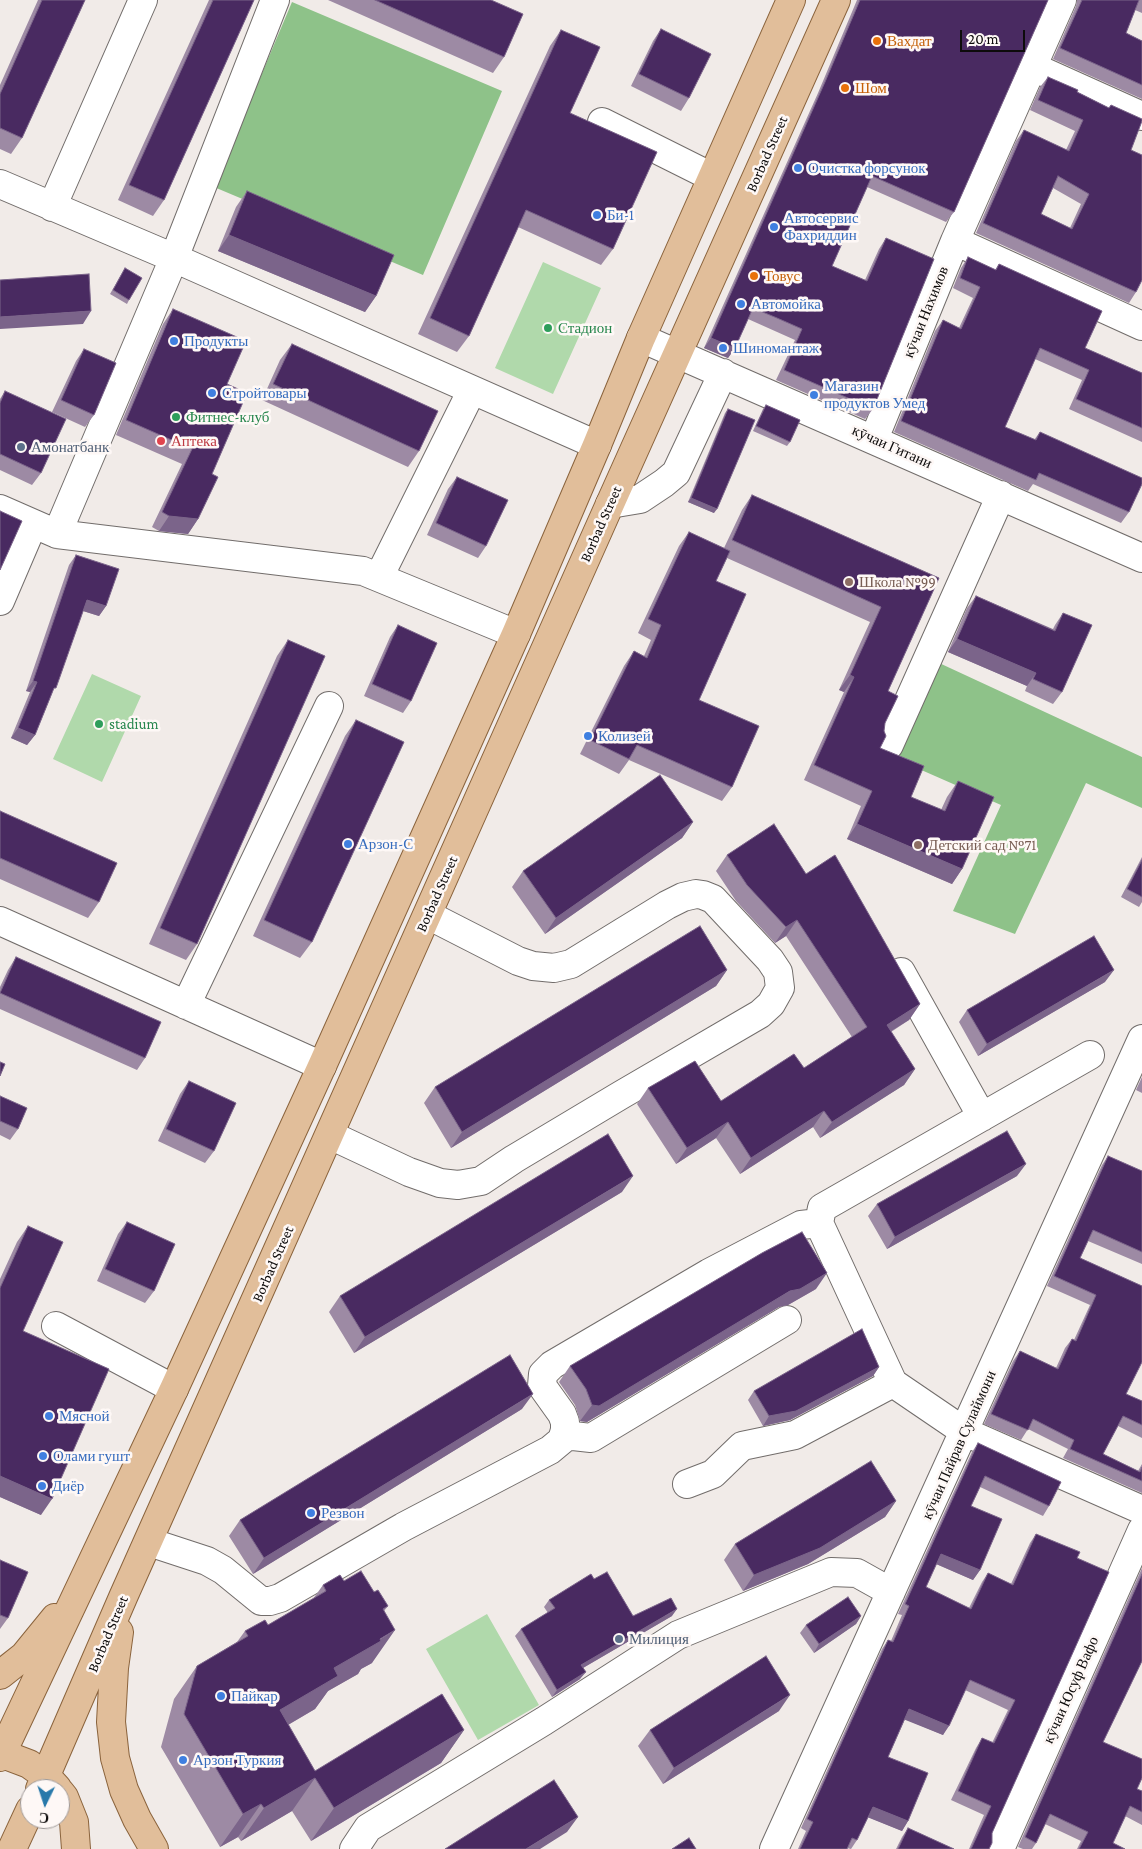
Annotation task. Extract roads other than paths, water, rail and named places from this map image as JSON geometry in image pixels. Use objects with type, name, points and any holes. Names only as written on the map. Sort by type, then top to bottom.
[{"type":"main road","points":[[44,1779],[29,1764],[0,1755],[174,1389],[322,1066],[516,634],[598,445],[641,338],[791,0]]},
{"type":"main road","name":"Borbad Street","points":[[54,1779],[124,1595],[836,0]]},
{"type":"main road","points":[[0,1675],[24,1656],[80,1587]]},
{"type":"main road","points":[[124,1595],[114,1668],[111,1722],[115,1758],[124,1790],[137,1819],[154,1849]]},
{"type":"main road","points":[[70,1812],[74,1822],[76,1849]]},
{"type":"main road","points":[[74,1822],[98,1849]]},
{"type":"main road","points":[[12,1849],[21,1829]]},
{"type":"street","points":[[52,207],[143,0]]},
{"type":"street","points":[[0,601],[45,529],[174,258],[275,0]]},
{"type":"street","name":"кӯчаи Нахимов","points":[[874,439],[955,241],[1062,0]]},
{"type":"street","points":[[1033,67],[1142,116]]},
{"type":"street","points":[[602,122],[712,177]]},
{"type":"street","points":[[0,184],[174,258],[598,445]]},
{"type":"street","points":[[955,241],[1142,326]]},
{"type":"street","name":"кӯчаи Гитани","points":[[641,338],[1142,558]]},
{"type":"street","points":[[610,504],[640,499],[676,473],[724,373]]},
{"type":"street","points":[[379,577],[472,390]]},
{"type":"street","points":[[889,745],[1001,495]]},
{"type":"street","points":[[0,509],[45,529],[363,571],[516,634]]},
{"type":"street","points":[[186,1004],[329,706]]},
{"type":"street","points":[[330,1135],[409,1172],[440,1183],[458,1185],[481,1181],[613,1100],[760,1014],[771,1004],[780,988],[778,972],[770,960],[713,899],[703,895],[684,897],[667,905],[571,964],[554,968],[533,966],[518,961],[428,915]]},
{"type":"street","points":[[0,921],[322,1066]]},
{"type":"street","points":[[890,954],[982,1117]]},
{"type":"street","name":"кӯчаи Пайрав Сулаймони","points":[[774,1849],[1142,1039]]},
{"type":"street","points":[[1090,1055],[822,1208],[819,1223],[893,1383],[965,1432],[1142,1510]]},
{"type":"street","points":[[149,1542],[208,1561],[223,1570],[261,1601],[280,1598],[404,1527],[536,1459],[562,1440],[565,1422],[562,1414],[542,1386],[543,1374],[552,1365],[709,1273],[801,1225],[819,1223]]},
{"type":"street","points":[[564,1435],[592,1438],[787,1320]]},
{"type":"street","points":[[56,1326],[174,1389]]},
{"type":"street","points":[[687,1484],[713,1474],[742,1446],[795,1435],[893,1383]]},
{"type":"street","name":"кӯчаи Юсуф Вафо","points":[[1000,1849],[1142,1530]]},
{"type":"street","points":[[354,1849],[368,1828],[544,1721],[678,1635],[831,1572],[857,1573],[891,1592]]},
{"type":"place","name":"Вахдат","points":[[877,41]]},
{"type":"place","name":"Шом","points":[[845,88]]},
{"type":"place","name":"Очистка форсунок","points":[[798,168]]},
{"type":"place","name":"Би-1","points":[[597,215]]},
{"type":"place","name":"Автосервис Фахриддин","points":[[774,227]]},
{"type":"place","name":"Товус","points":[[754,276]]},
{"type":"place","name":"Автомойка","points":[[741,304]]},
{"type":"place","name":"Стадион","points":[[548,328]]},
{"type":"place","name":"Продукты","points":[[174,341]]},
{"type":"place","name":"Шиномантаж","points":[[723,348]]},
{"type":"place","name":"Стройтовары","points":[[212,393]]},
{"type":"place","name":"Магазин продуктов Умед","points":[[814,395]]},
{"type":"place","name":"Фитнес-клуб","points":[[176,417]]},
{"type":"place","name":"Аптека","points":[[161,441]]},
{"type":"place","name":"Амонатбанк","points":[[21,447]]},
{"type":"place","name":"Школа №99","points":[[849,582]]},
{"type":"place","name":"stadium","points":[[99,724]]},
{"type":"place","name":"Колизей","points":[[588,736]]},
{"type":"place","name":"Арзон-С","points":[[348,844]]},
{"type":"place","name":"Детский сад №71","points":[[918,845]]},
{"type":"place","name":"Мясной","points":[[49,1416]]},
{"type":"place","name":"Олами гушт","points":[[43,1456]]},
{"type":"place","name":"Диëр","points":[[42,1486]]},
{"type":"place","name":"Резвон","points":[[311,1513]]},
{"type":"place","name":"Милиция","points":[[619,1639]]},
{"type":"place","name":"Пайкар","points":[[221,1696]]},
{"type":"place","name":"Арзон Туркия","points":[[183,1760]]}]
